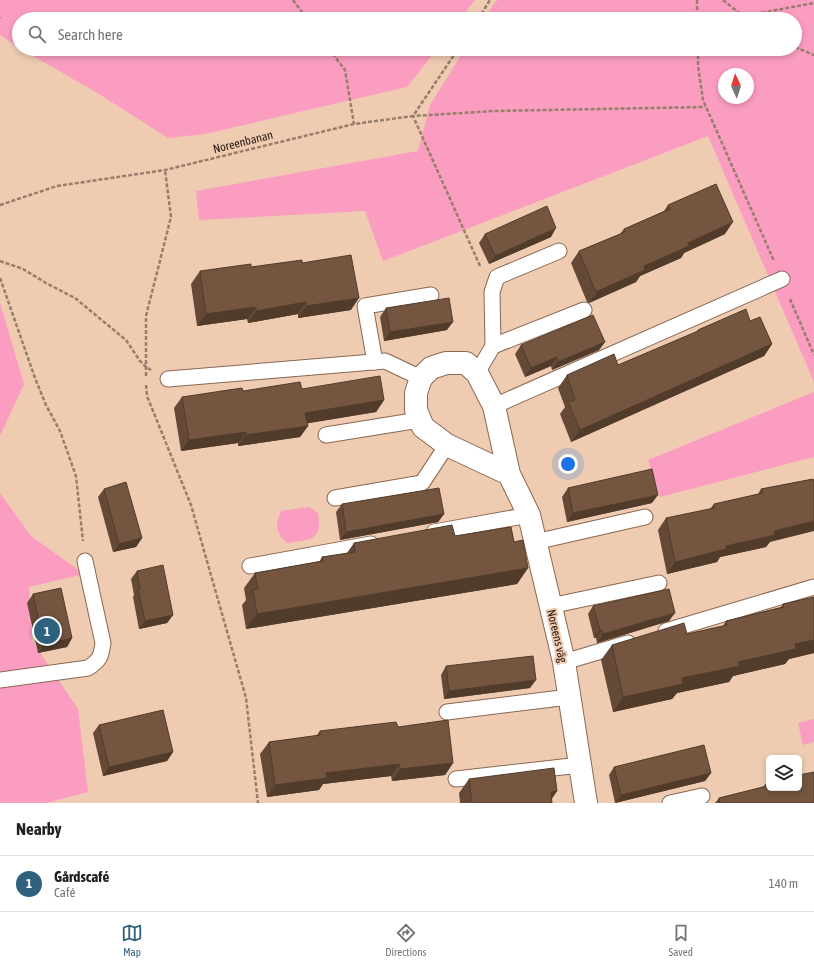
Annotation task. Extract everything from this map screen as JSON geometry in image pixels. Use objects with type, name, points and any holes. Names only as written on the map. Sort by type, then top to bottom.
[{"type":"street","points":[[477,373],[466,364],[446,363],[430,368],[421,378],[416,393],[416,410],[423,427],[447,445],[510,474]]},
{"type":"street","name":"Noreens väg","points":[[477,373],[494,406],[510,474],[528,515],[535,542],[564,662],[586,803]]},
{"type":"lane","points":[[477,373],[493,346],[492,292],[497,277],[559,251]]},
{"type":"lane","points":[[494,406],[782,279]]},
{"type":"lane","points":[[375,362],[365,306],[431,296]]},
{"type":"lane","points":[[493,346],[584,310]]},
{"type":"lane","points":[[168,379],[385,361],[421,378]]},
{"type":"lane","points":[[326,435],[420,420]]},
{"type":"lane","points":[[336,498],[422,484],[447,445]]},
{"type":"lane","points":[[420,535],[528,515]]},
{"type":"lane","points":[[535,542],[646,517]]},
{"type":"lane","points":[[250,566],[382,542]]},
{"type":"lane","points":[[0,680],[88,668],[97,662],[102,654],[103,643],[85,561]]},
{"type":"lane","points":[[550,606],[660,583]]},
{"type":"lane","points":[[655,635],[814,587]]},
{"type":"lane","points":[[564,662],[640,639]]},
{"type":"lane","points":[[447,712],[569,697]]},
{"type":"lane","points":[[456,779],[580,765]]},
{"type":"lane","points":[[670,803],[702,796]]},
{"type":"path","points":[[293,0],[302,12]]},
{"type":"path","points":[[482,12],[490,0]]},
{"type":"path","points":[[697,0],[697,12]]},
{"type":"path","points":[[723,0],[739,12]]},
{"type":"path","points":[[766,12],[814,3]]},
{"type":"path","points":[[802,50],[814,55]]},
{"type":"path","points":[[334,56],[345,70],[354,124]]},
{"type":"path","points":[[453,56],[413,116],[492,292]]},
{"type":"path","points":[[698,56],[702,100],[782,279],[814,355]]},
{"type":"path","name":"Noreenbanan","points":[[0,204],[57,186],[165,170],[354,124],[413,116],[510,110],[705,107]]},
{"type":"path","points":[[165,170],[171,217],[146,316],[147,396],[191,505],[246,698],[258,803]]},
{"type":"path","points":[[0,261],[23,269],[75,298],[126,340],[146,367],[168,379]]},
{"type":"path","points":[[0,278],[46,405],[60,431],[76,476],[85,561]]},
{"type":"shaded area","points":[[0,0],[475,0],[466,12],[12,12],[12,43],[0,35]]},
{"type":"shaded area","points":[[498,0],[814,0],[814,382],[708,136],[383,261],[365,211],[199,220],[196,191],[418,151],[430,105],[461,56],[802,56],[802,12],[489,12]]},
{"type":"shaded area","points":[[33,56],[431,56],[407,87],[205,134],[168,138],[99,94]]},
{"type":"shaded area","points":[[0,303],[24,384],[0,436]]},
{"type":"shaded area","points":[[814,392],[814,457],[660,497],[648,460]]},
{"type":"shaded area","points":[[0,493],[31,536],[84,574],[29,587],[32,641],[78,709],[88,792],[46,803],[0,803]]},
{"type":"shaded area","points":[[309,507],[318,513],[319,522],[316,534],[308,540],[287,543],[278,532],[277,528],[281,511]]},
{"type":"shaded area","points":[[814,719],[814,742],[803,745],[798,723]]},
{"type":"building","points":[[716,184],[733,222],[688,243],[689,246],[644,266],[645,270],[598,291],[595,290],[579,251],[625,232],[624,229],[670,209],[668,205]]},
{"type":"building","points":[[547,206],[556,228],[495,256],[485,234]]},
{"type":"building","points":[[351,255],[359,298],[306,306],[306,302],[256,311],[256,307],[206,314],[200,271],[251,264],[251,267],[302,260],[302,263]]},
{"type":"building","points":[[449,298],[453,322],[390,332],[386,308]]},
{"type":"building","points":[[746,309],[750,321],[760,317],[772,344],[580,430],[568,402],[575,400],[567,375],[614,354],[618,365]]},
{"type":"building","points":[[593,315],[605,342],[558,362],[557,357],[531,368],[521,345]]},
{"type":"building","points":[[380,376],[384,400],[305,413],[308,426],[246,435],[246,432],[189,440],[182,397],[242,388],[243,391],[300,382],[302,389]]},
{"type":"building","points":[[652,469],[658,495],[573,513],[568,488]]},
{"type":"building","points":[[813,479],[814,521],[774,531],[775,535],[726,546],[726,549],[675,562],[666,518],[714,508],[714,504],[763,493],[761,489]]},
{"type":"building","points":[[126,482],[142,538],[119,544],[104,489]]},
{"type":"building","points":[[439,488],[444,514],[346,532],[342,504]]},
{"type":"building","points":[[452,525],[455,536],[511,527],[514,542],[523,540],[528,568],[257,614],[253,590],[258,589],[255,573],[323,561],[322,557],[355,552],[354,543]]},
{"type":"building","points":[[163,565],[173,615],[145,621],[138,589],[140,589],[137,571]]},
{"type":"building","points":[[61,588],[72,638],[44,645],[33,594]]},
{"type":"building","points":[[669,589],[675,613],[603,634],[602,629],[600,630],[593,606]]},
{"type":"building","points":[[814,597],[814,640],[795,644],[796,649],[738,662],[740,666],[682,678],[683,684],[623,697],[612,645],[684,623],[687,634],[727,625],[726,621],[784,607],[783,604]]},
{"type":"building","points":[[533,656],[536,680],[449,691],[446,666]]},
{"type":"building","points":[[163,710],[173,752],[109,767],[99,725]]},
{"type":"building","points":[[448,720],[453,763],[400,769],[399,764],[326,773],[327,778],[275,785],[269,742],[320,735],[320,731],[396,722],[398,727]]},
{"type":"building","points":[[704,745],[711,773],[621,795],[614,767]]},
{"type":"building","points":[[554,768],[557,791],[551,792],[552,803],[472,803],[469,779]]},
{"type":"building","points":[[814,772],[814,803],[720,803],[719,798],[766,786],[766,791],[802,791],[802,774]]},
{"type":"place","name":"Gårdscafé","points":[[47,631]]}]
